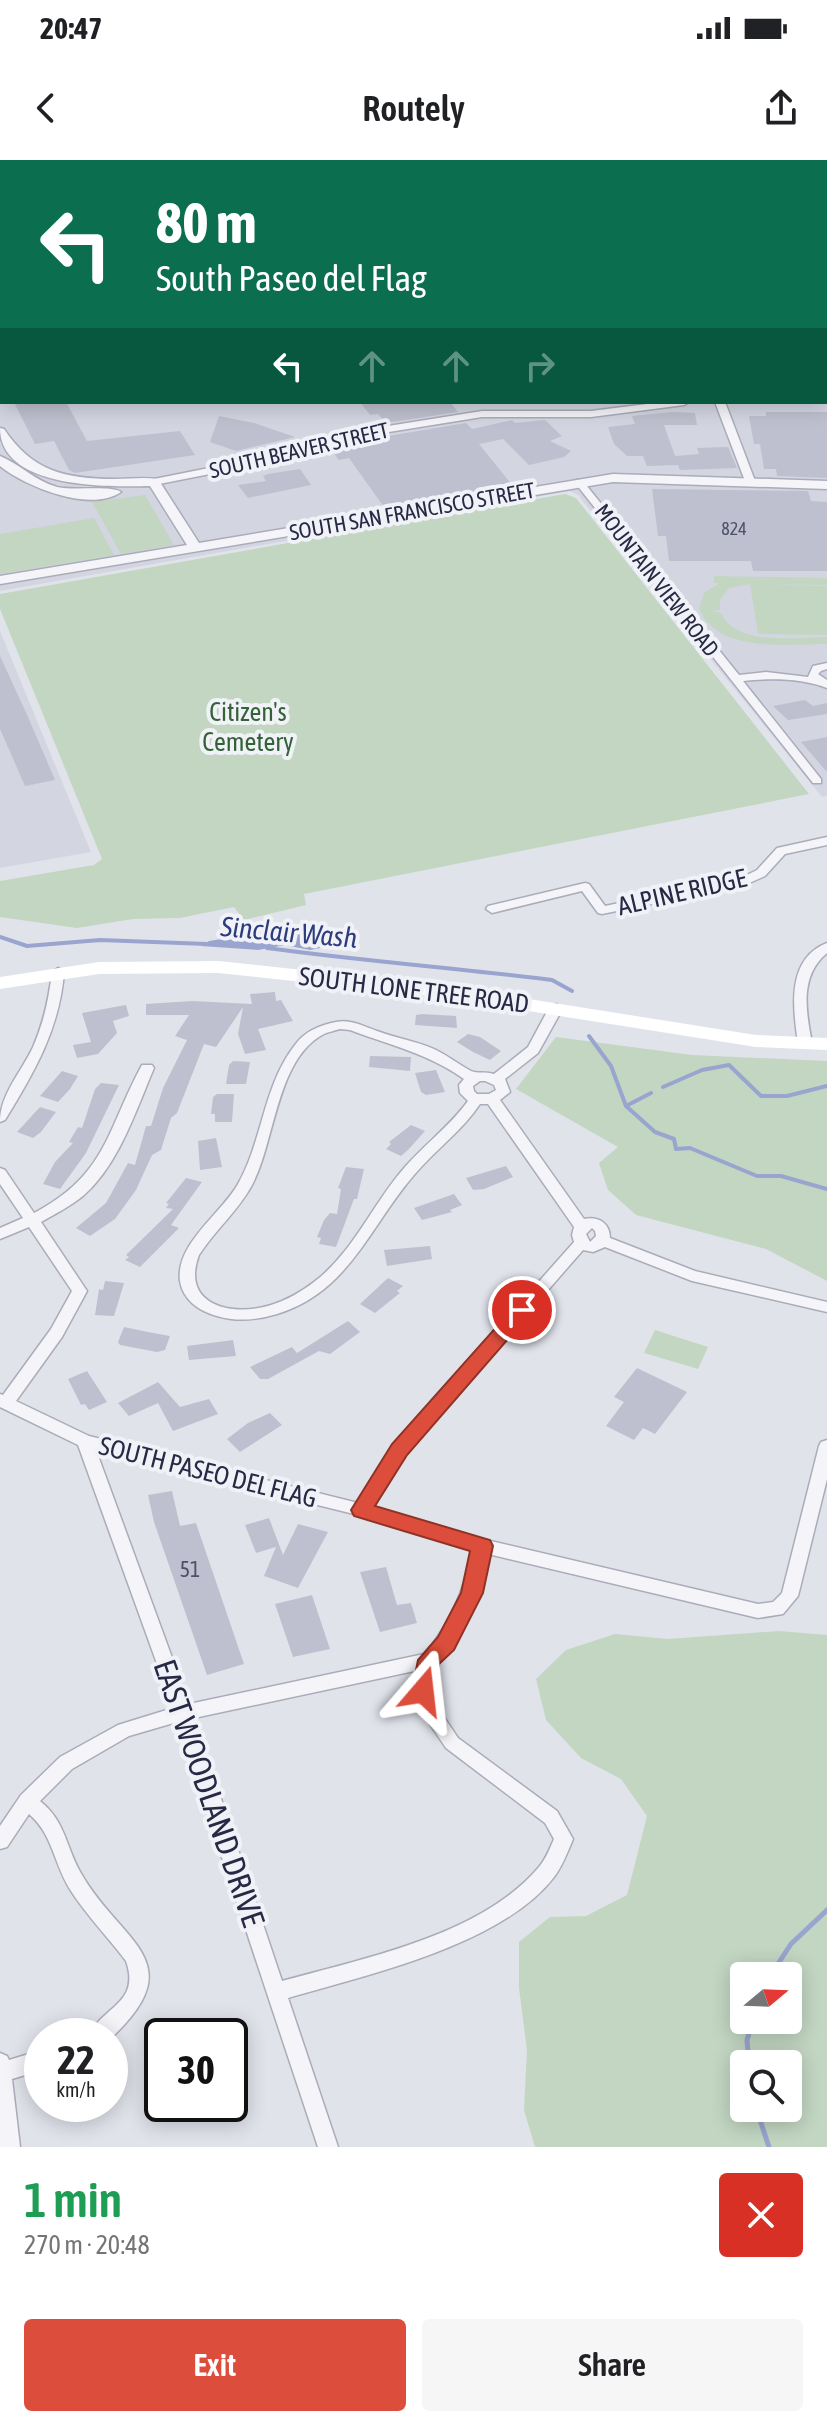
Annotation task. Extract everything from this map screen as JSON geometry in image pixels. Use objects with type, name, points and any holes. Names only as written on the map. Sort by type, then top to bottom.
[{"type":"main road","name":"SOUTH LONE TREE ROAD","points":[[0,983],[58,972],[147,966],[219,967],[433,990],[756,1041],[827,1044]]},
{"type":"street","name":"SOUTH BEAVER STREET","points":[[154,482],[220,469],[338,437],[482,414],[591,414],[668,404]]},
{"type":"street","points":[[721,404],[750,481]]},
{"type":"street","points":[[0,432],[13,454],[39,470],[98,482],[154,482]]},
{"type":"street","points":[[0,460],[38,486],[64,492],[98,494],[154,482]]},
{"type":"street","name":"SOUTH SAN FRANCISCO STREET","points":[[0,580],[613,478],[827,485]]},
{"type":"street","points":[[154,482],[196,549]]},
{"type":"street","name":"MOUNTAIN VIEW ROAD","points":[[579,482],[817,781]]},
{"type":"street","points":[[721,661],[766,675]]},
{"type":"street","name":"MOUNTAIN VIEW ROAD","points":[[735,679],[766,675],[819,679],[827,666]]},
{"type":"street","name":"ALPINE RIDGE","points":[[492,909],[585,887],[602,910],[617,907],[747,880],[761,873],[781,851],[827,841]]},
{"type":"street","points":[[805,1043],[801,982],[804,969],[827,947]]},
{"type":"street","points":[[0,1117],[19,1087],[53,1015],[58,972]]},
{"type":"street","points":[[496,1079],[533,1050],[556,1008]]},
{"type":"street","points":[[473,1079],[438,1053],[416,1044],[347,1025],[322,1029],[300,1048],[283,1075],[264,1121],[244,1186],[190,1256],[186,1275],[194,1296],[215,1310],[247,1314],[293,1303],[320,1288],[344,1265],[407,1172],[475,1100],[492,1099],[503,1092],[502,1084],[487,1076],[473,1079],[465,1087],[475,1100]]},
{"type":"street","points":[[0,1234],[34,1219],[85,1185],[122,1124],[147,1068]]},
{"type":"street","points":[[0,1089],[19,1087]]},
{"type":"street","points":[[492,1099],[582,1234]]},
{"type":"street","points":[[0,1173],[80,1291],[57,1333],[3,1401]]},
{"type":"street","points":[[362,1510],[399,1450],[582,1234],[601,1227],[605,1233],[604,1241],[692,1276],[827,1307]]},
{"type":"street","name":"SOUTH PASEO DEL FLAG","points":[[3,1401],[85,1441],[362,1510],[482,1546],[758,1611],[777,1609],[790,1596],[827,1446]]},
{"type":"street","name":"EAST WOODLAND DRIVE","points":[[85,1441],[183,1713],[328,2147]]},
{"type":"street","points":[[0,1841],[27,1801],[66,1763],[124,1730],[183,1713],[429,1660],[446,1643],[472,1593],[482,1546]]},
{"type":"street","points":[[277,1992],[425,1947],[475,1926],[516,1904],[558,1858],[564,1839],[551,1817],[479,1767],[452,1743],[433,1715],[423,1691],[429,1660]]},
{"type":"street","points":[[27,1801],[59,1832],[75,1883],[135,1955],[140,1972],[135,1998],[121,2018]]},
{"type":"street","points":[[10,2147],[1,2068],[24,2064]]},
{"type":"shaded area","points":[[0,404],[827,404],[827,796],[822,797],[578,495],[570,491],[0,591]]},
{"type":"shaded area","points":[[0,631],[91,852],[0,868]]},
{"type":"green space","name":"Citizen's Cemetery","points":[[565,494],[576,498],[809,794],[304,894],[306,905],[244,920],[234,907],[180,918],[133,919],[77,928],[0,917],[0,881],[94,865],[102,859],[0,609],[0,594]]},
{"type":"green space","points":[[145,495],[174,545],[121,554],[92,502]]},
{"type":"green space","points":[[94,518],[114,555],[0,574],[0,534]]},
{"type":"green space","points":[[714,576],[827,578],[827,585],[751,584],[827,586],[827,635],[758,634],[750,584],[729,588],[720,600],[720,610],[712,611],[721,613],[729,624],[753,636],[827,637],[827,644],[774,645],[737,640],[721,633],[708,623],[699,608],[705,592],[720,583],[714,583]]},
{"type":"green space","points":[[556,1037],[692,1055],[827,1061],[827,1281],[766,1249],[636,1215],[608,1190],[599,1163],[618,1147],[516,1089]]},
{"type":"green space","points":[[655,1330],[708,1347],[698,1369],[644,1353]]},
{"type":"green space","points":[[779,1631],[827,1635],[827,2147],[535,2147],[524,2110],[527,2050],[519,1988],[519,1942],[550,1917],[586,1916],[627,1895],[647,1816],[621,1779],[581,1758],[546,1720],[536,1679],[566,1650],[615,1634],[668,1639]]},
{"type":"water","points":[[297,927],[338,937],[335,945],[310,950],[285,945],[258,950],[201,946],[209,941]]},
{"type":"building","points":[[15,404],[67,404],[87,441],[180,431],[195,455],[75,473],[69,470],[54,441],[35,444]]},
{"type":"building","points":[[362,404],[452,404],[458,412],[386,423],[378,414],[370,415]]},
{"type":"building","points":[[766,412],[827,412],[827,478],[777,476],[776,469],[764,469],[760,444],[754,444],[749,416],[766,416]]},
{"type":"building","points":[[695,413],[697,425],[664,425],[675,456],[699,454],[697,448],[728,447],[737,468],[680,470],[678,465],[647,466],[643,456],[627,456],[614,444],[608,427],[635,424],[632,416]]},
{"type":"building","points":[[219,416],[254,423],[295,437],[236,451],[210,442]]},
{"type":"building","points":[[512,420],[515,423],[545,420],[562,436],[550,441],[571,451],[564,457],[529,465],[503,439],[479,444],[512,485],[384,507],[349,458],[339,460],[328,446],[466,423],[472,429]]},
{"type":"building","points":[[300,469],[311,485],[248,498],[238,485],[266,481],[263,476],[268,474]]},
{"type":"building","points":[[652,489],[808,491],[811,501],[827,502],[827,571],[753,571],[751,561],[669,561],[666,536],[658,536]]},
{"type":"building","points":[[0,656],[55,780],[25,786],[0,729]]},
{"type":"building","points":[[805,700],[813,706],[827,703],[827,714],[788,720],[773,706]]},
{"type":"building","points":[[827,737],[827,772],[801,742]]},
{"type":"building","points":[[275,992],[276,1001],[281,1000],[293,1021],[258,1029],[266,1050],[245,1054],[238,1034],[243,1007],[216,1047],[204,1044],[177,1113],[171,1118],[161,1150],[152,1155],[136,1190],[115,1219],[90,1236],[76,1228],[106,1203],[128,1163],[135,1165],[146,1126],[151,1126],[163,1088],[187,1040],[175,1036],[189,1015],[146,1015],[146,1004],[192,1001],[252,1004],[250,994]]},
{"type":"building","points":[[126,1005],[129,1016],[113,1021],[117,1033],[98,1054],[77,1058],[73,1045],[91,1042],[82,1013]]},
{"type":"building","points":[[416,1015],[456,1016],[457,1028],[415,1025]]},
{"type":"building","points":[[468,1034],[480,1037],[501,1051],[490,1060],[473,1052],[457,1042]]},
{"type":"building","points":[[370,1056],[411,1057],[410,1071],[369,1067]]},
{"type":"building","points":[[233,1061],[250,1062],[246,1084],[226,1084],[229,1065]]},
{"type":"building","points":[[436,1070],[445,1092],[426,1095],[421,1092],[415,1073]]},
{"type":"building","points":[[62,1071],[78,1076],[70,1089],[58,1102],[40,1096]]},
{"type":"building","points":[[101,1083],[119,1085],[86,1153],[60,1189],[43,1184],[55,1162],[73,1143],[69,1142],[78,1127],[82,1128],[95,1089]]},
{"type":"building","points":[[217,1094],[234,1094],[232,1122],[215,1122],[215,1114],[211,1114],[213,1097]]},
{"type":"building","points":[[40,1107],[56,1112],[41,1132],[33,1138],[17,1132]]},
{"type":"building","points":[[411,1125],[425,1131],[408,1150],[401,1156],[386,1149],[391,1144],[389,1142]]},
{"type":"building","points":[[216,1138],[222,1167],[200,1170],[198,1141]]},
{"type":"building","points":[[506,1166],[513,1177],[484,1189],[473,1190],[466,1178]]},
{"type":"building","points":[[346,1167],[364,1169],[357,1199],[354,1199],[336,1247],[319,1244],[321,1238],[317,1237],[324,1220],[330,1213],[337,1214],[341,1189],[338,1188]]},
{"type":"building","points":[[186,1178],[202,1182],[171,1225],[179,1228],[140,1267],[125,1260],[129,1257],[126,1255],[173,1209],[166,1208],[169,1204],[166,1203]]},
{"type":"building","points":[[454,1194],[462,1205],[450,1210],[452,1212],[422,1220],[414,1208]]},
{"type":"building","points":[[430,1246],[432,1259],[387,1266],[384,1250]]},
{"type":"building","points":[[388,1278],[403,1286],[397,1291],[400,1293],[375,1313],[360,1304]]},
{"type":"building","points":[[105,1281],[124,1283],[114,1316],[95,1315],[99,1289],[103,1290]]},
{"type":"building","points":[[348,1321],[360,1332],[330,1354],[319,1351],[268,1379],[260,1379],[250,1367],[292,1347],[297,1353]]},
{"type":"building","points":[[124,1327],[170,1336],[165,1350],[157,1352],[120,1345],[118,1342]]},
{"type":"building","points":[[233,1340],[236,1356],[189,1360],[187,1346]]},
{"type":"building","points":[[637,1368],[687,1392],[655,1434],[643,1428],[634,1440],[606,1426],[624,1402],[614,1397]]},
{"type":"building","points":[[87,1371],[107,1402],[89,1410],[85,1404],[81,1405],[68,1379]]},
{"type":"building","points":[[158,1382],[180,1407],[209,1399],[218,1414],[173,1431],[158,1403],[129,1416],[118,1403]]},
{"type":"building","points":[[270,1413],[282,1425],[240,1452],[227,1439],[248,1423]]},
{"type":"building","points":[[172,1491],[180,1526],[196,1523],[244,1664],[207,1675],[154,1522],[148,1495]]},
{"type":"building","points":[[269,1518],[283,1555],[298,1524],[328,1532],[298,1588],[264,1576],[276,1547],[256,1553],[245,1525]]},
{"type":"building","points":[[386,1567],[397,1605],[411,1603],[417,1623],[380,1632],[360,1572]]},
{"type":"building","points":[[312,1595],[330,1649],[293,1657],[275,1604]]},
{"type":"waterway","name":"Sinclair Wash","points":[[0,937],[27,946],[100,940],[207,944]]},
{"type":"waterway","name":"Sinclair Wash","points":[[267,948],[552,980],[572,991]]},
{"type":"waterway","name":"Sinclair Wash","points":[[589,1036],[611,1066],[626,1106]]},
{"type":"waterway","points":[[663,1087],[702,1070],[729,1065],[761,1096],[787,1096],[827,1086]]},
{"type":"waterway","points":[[626,1106],[651,1093]]},
{"type":"waterway","points":[[626,1106],[655,1132],[674,1139],[676,1149],[690,1148],[757,1176],[781,1176],[827,1189]]},
{"type":"waterway","points":[[779,1962],[791,1944],[827,1910]]},
{"type":"waterway","points":[[748,2050],[749,2034]]},
{"type":"waterway","points":[[761,2122],[769,2147]]},
{"type":"route","points":[[423,1691],[429,1660],[446,1643],[472,1593],[482,1546],[362,1510],[399,1450],[522,1310]]}]
